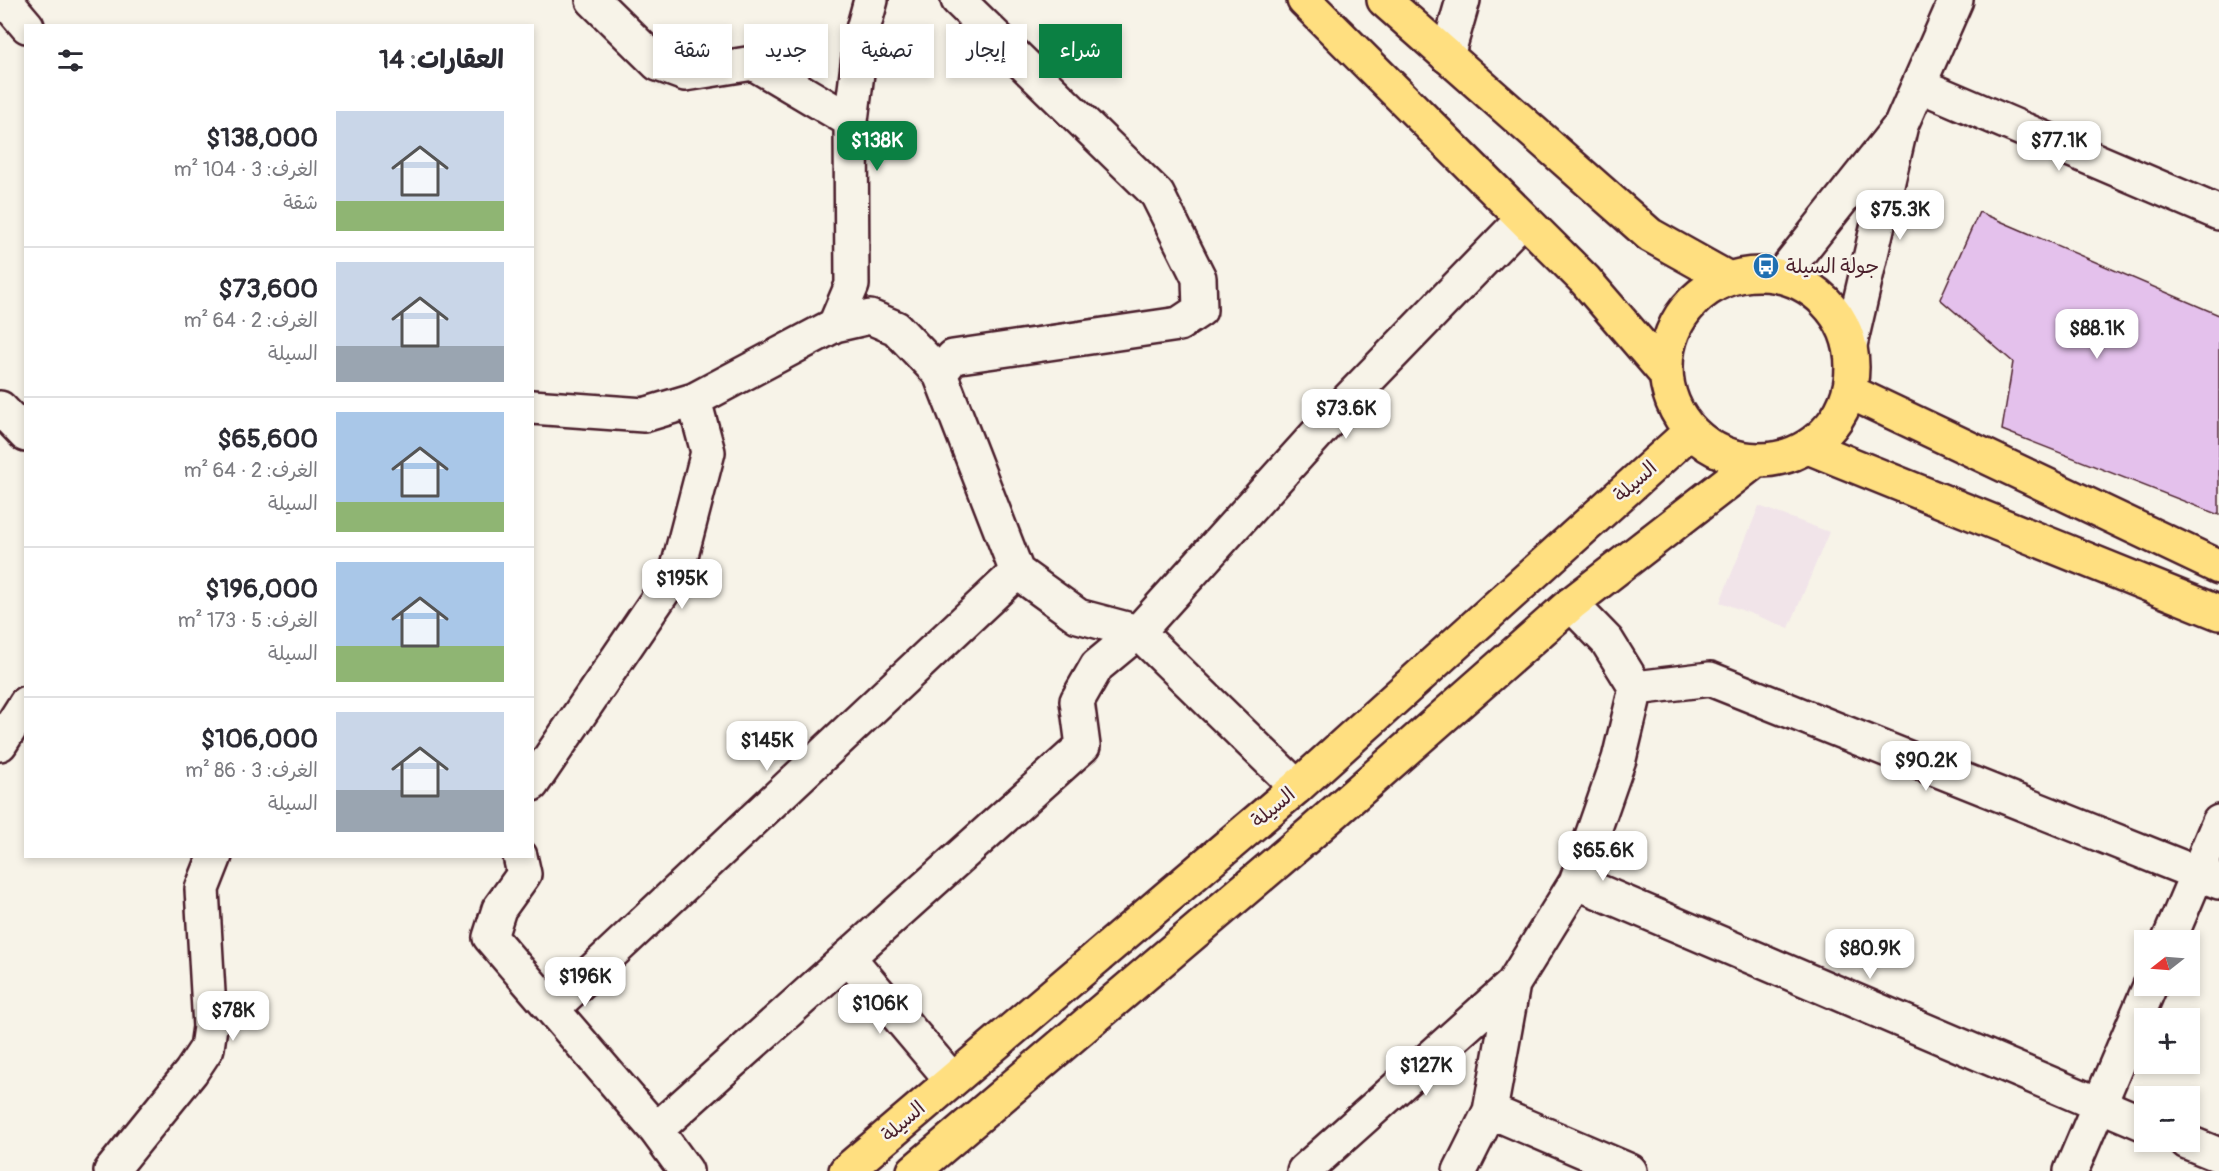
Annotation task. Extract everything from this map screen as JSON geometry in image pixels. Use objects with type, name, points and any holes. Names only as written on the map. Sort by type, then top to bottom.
[{"type":"main road","points":[[1304,0],[1585,280],[1666,374]]},
{"type":"main road","points":[[1384,0],[1650,235],[1726,278]]},
{"type":"main road","points":[[1753,273],[1781,276],[1804,285],[1825,300],[1841,321],[1850,345],[1853,368],[1850,392],[1840,414],[1827,432],[1808,447],[1783,458],[1755,461],[1735,458],[1709,448],[1691,431],[1674,405],[1666,374],[1668,344],[1680,316],[1700,294],[1726,278],[1753,273]]},
{"type":"main road","points":[[1850,392],[2219,567]]},
{"type":"main road","name":"السيلة","points":[[846,1171],[1297,787],[1691,431]]},
{"type":"main road","points":[[1808,447],[2219,614]]},
{"type":"main road","points":[[914,1171],[1301,842],[1571,604],[1755,461]]},
{"type":"street","points":[[593,0],[658,64],[685,74],[753,63],[851,121]]},
{"type":"street","points":[[835,325],[852,285],[851,121],[862,33],[871,0]]},
{"type":"street","points":[[940,374],[953,357],[1179,324],[1200,310],[1199,278],[1157,194],[958,0]]},
{"type":"street","points":[[1447,56],[1462,0]]},
{"type":"street","points":[[1850,345],[1901,125],[1956,0]]},
{"type":"street","points":[[2,1],[25,24]]},
{"type":"street","points":[[1919,85],[2219,213]]},
{"type":"street","points":[[1781,276],[1901,125]]},
{"type":"street","points":[[656,1130],[1083,746],[1077,701],[1097,666],[1138,632],[1344,404],[1523,219]]},
{"type":"street","points":[[534,407],[644,415],[694,400],[835,325],[870,317],[896,328],[940,374],[1017,572],[1078,616],[1138,632],[1297,787]]},
{"type":"street","points":[[534,781],[677,571],[708,452],[694,400]]},
{"type":"street","points":[[0,408],[24,433]]},
{"type":"street","points":[[552,1009],[1017,572]]},
{"type":"street","points":[[1304,1171],[1513,984],[1576,882],[1619,759],[1636,688],[1607,641],[1571,604]]},
{"type":"street","points":[[1636,688],[1710,679],[2208,877]]},
{"type":"street","points":[[0,744],[24,706]]},
{"type":"street","points":[[2175,930],[2208,877],[2219,822]]},
{"type":"street","points":[[111,1171],[191,1072],[207,1048],[210,1027],[202,889],[213,858]]},
{"type":"street","points":[[520,858],[524,874],[498,909],[490,937],[656,1130],[686,1171]]},
{"type":"street","points":[[1576,882],[2134,1120]]},
{"type":"street","points":[[848,957],[951,1080]]},
{"type":"street","points":[[1460,1171],[1490,1111],[1513,984]]},
{"type":"street","points":[[2071,1171],[2146,996]]},
{"type":"street","points":[[1490,1111],[1630,1171]]},
{"type":"street","points":[[2200,1147],[2219,1155]]},
{"type":"shaded area","points":[[1759,506],[1829,532],[1789,628],[1720,602]]},
{"type":"building","points":[[1979,212],[2219,315],[2219,515],[2002,430],[2013,362],[1940,299]]},
{"type":"place","name":"جولة السيلة","points":[[1766,266]]}]
